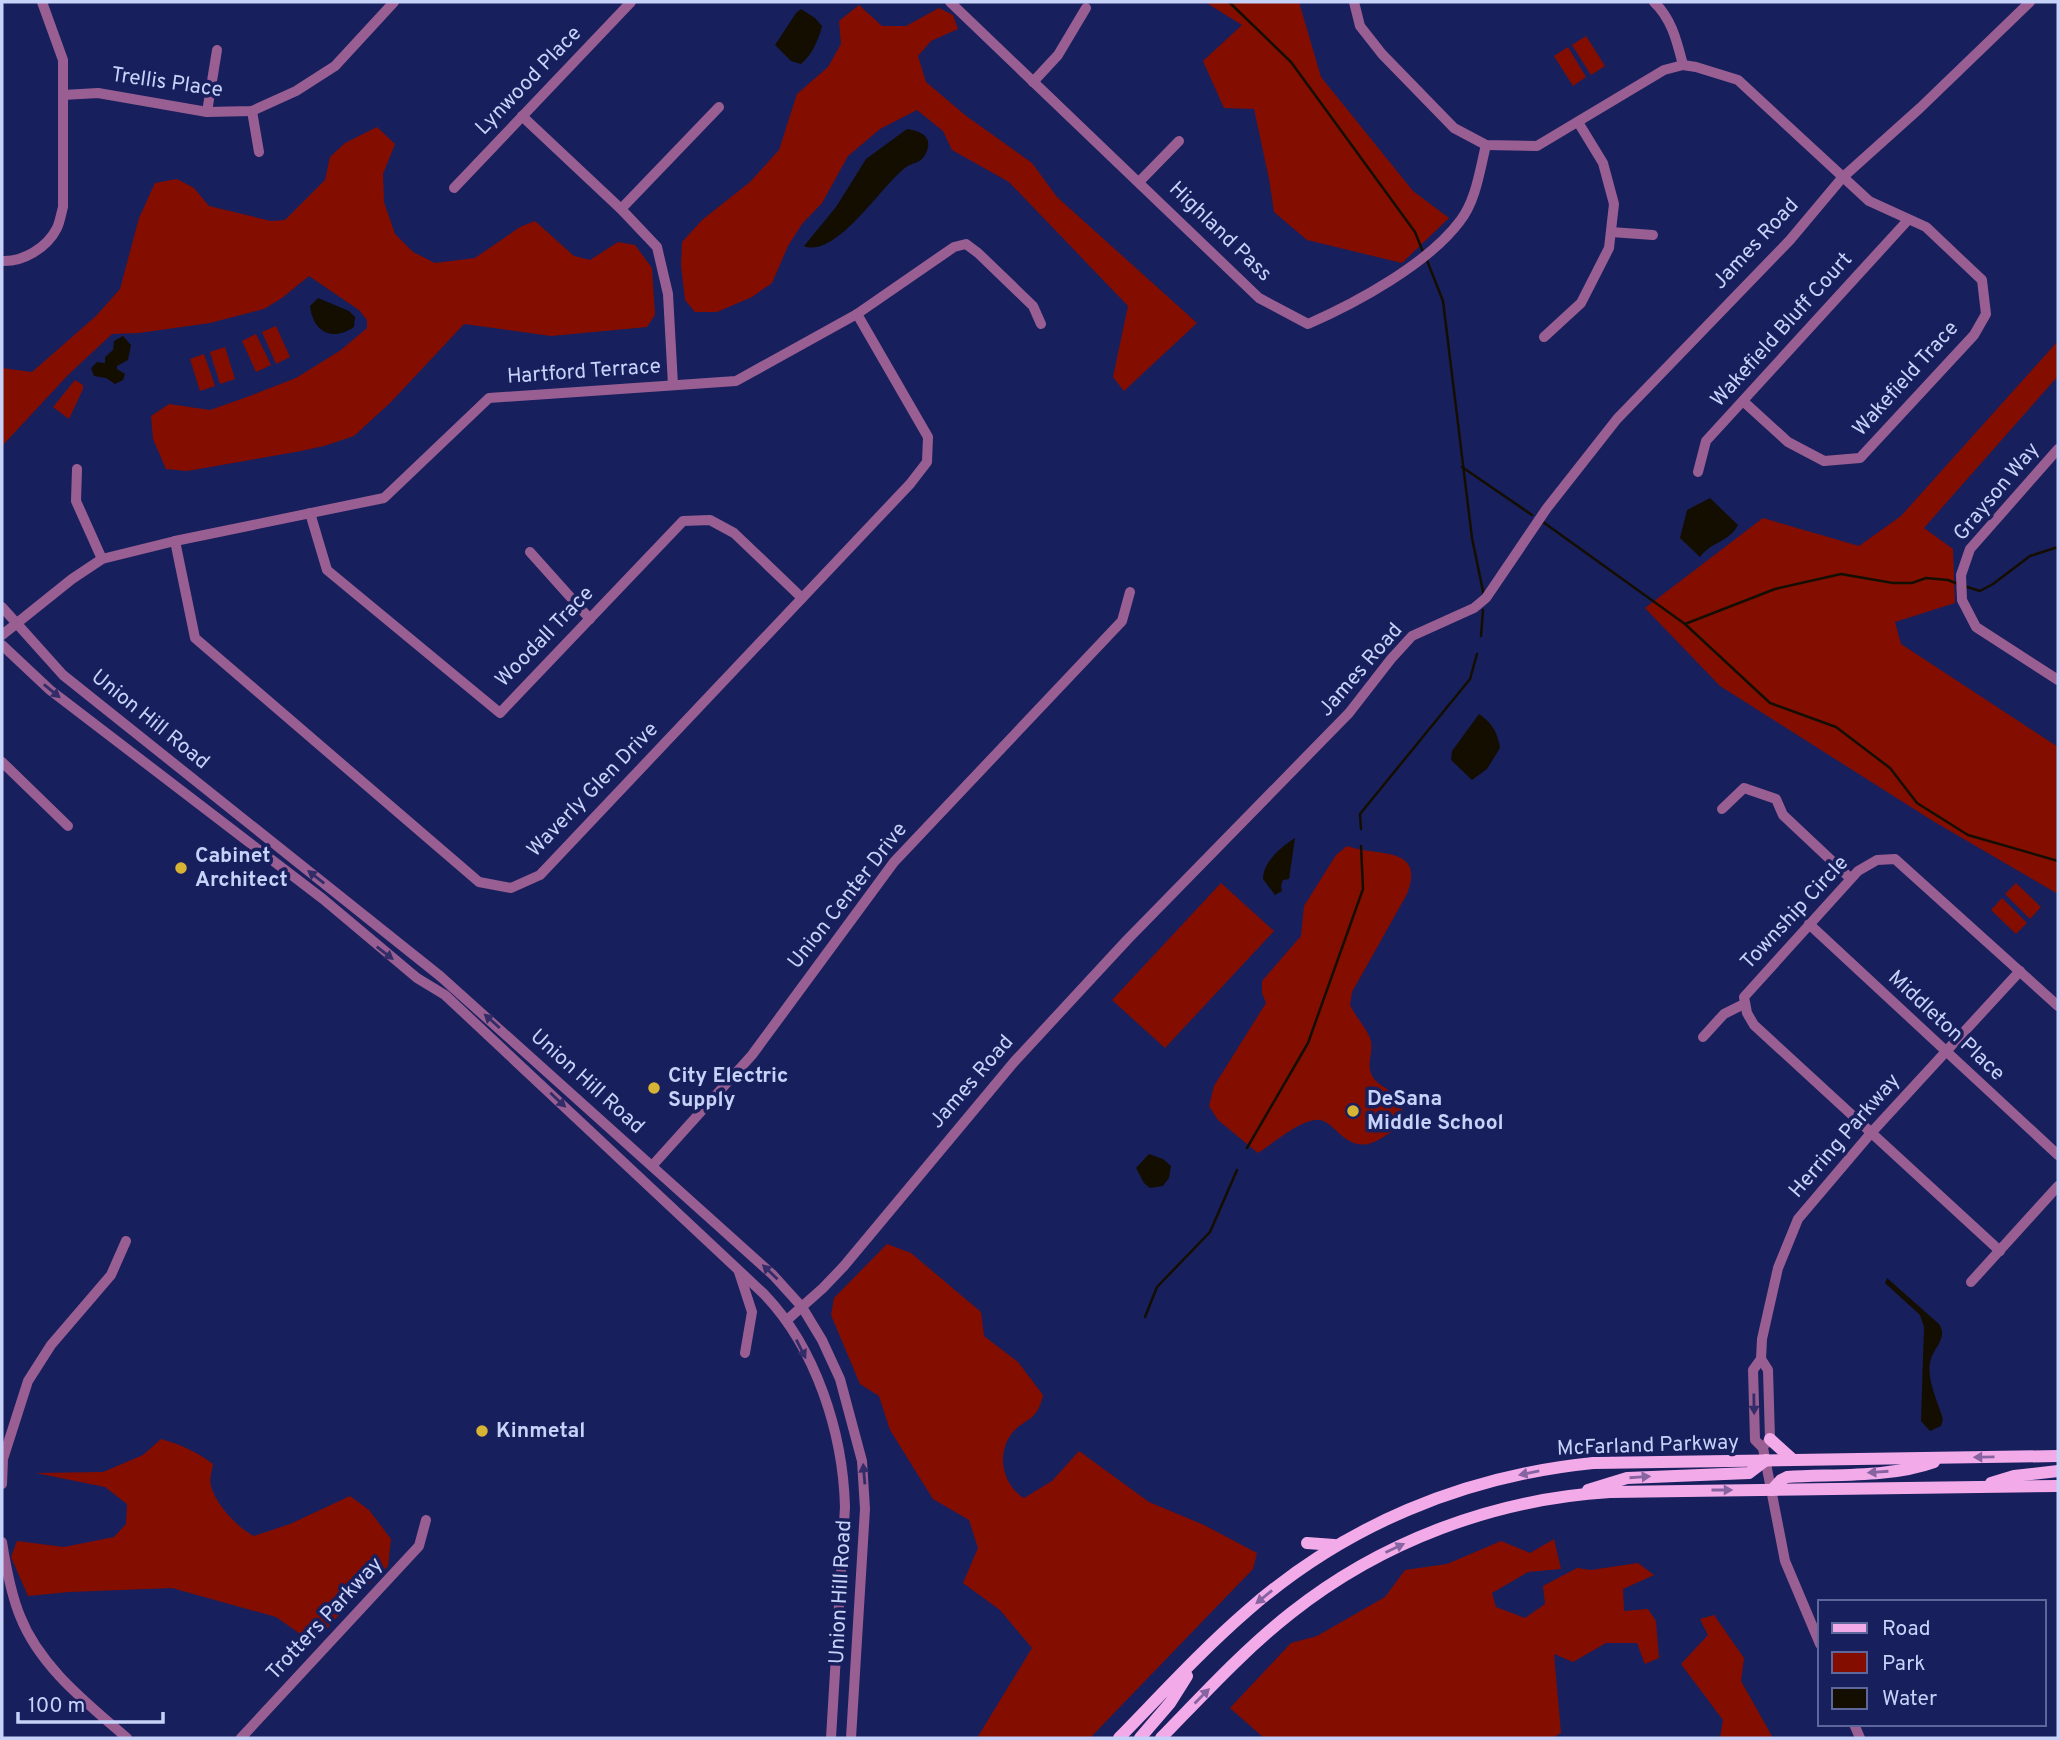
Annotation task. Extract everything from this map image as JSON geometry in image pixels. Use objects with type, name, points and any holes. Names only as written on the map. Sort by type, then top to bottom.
[{"type":"main road","points":[[1574,1495],[1627,1478],[1749,1473],[1766,1449],[1793,1460]]},
{"type":"main road","name":"McFarland Parkway","points":[[1119,1738],[1195,1660],[1262,1598],[1305,1565],[1373,1524],[1479,1483],[1593,1463],[1766,1449],[1793,1460],[2058,1456]]},
{"type":"main road","points":[[1772,1490],[1781,1479],[1787,1477],[1905,1469],[1944,1457]]},
{"type":"main road","points":[[1981,1487],[2014,1476],[2058,1471]]},
{"type":"main road","points":[[1161,1738],[1259,1640],[1307,1601],[1360,1566],[1413,1540],[1475,1516],[1574,1495],[1673,1491],[2058,1486]]},
{"type":"main road","points":[[1307,1543],[1338,1544]]},
{"type":"main road","points":[[1139,1738],[1170,1703],[1195,1660]]},
{"type":"street","points":[[2,261],[11,261],[40,249],[57,228],[63,207],[63,60],[42,2]]},
{"type":"street","name":"Trellis Place","points":[[63,95],[98,93],[207,112],[252,111],[296,91],[335,66],[393,2]]},
{"type":"street","name":"Lynwood Place","points":[[454,188],[631,2]]},
{"type":"street","name":"Highland Pass","points":[[950,2],[1259,298],[1308,324],[1356,303],[1440,244],[1462,220],[1476,185],[1486,145]]},
{"type":"street","points":[[1354,2],[1360,26],[1382,54],[1454,128],[1486,145],[1537,146],[1664,70],[1683,65],[1676,36],[1663,10],[1654,2]]},
{"type":"street","name":"James Road","points":[[787,1320],[844,1266],[1068,1001],[1349,713],[1412,636],[1474,608],[1486,598],[1547,508],[1617,419],[1790,240],[1842,178],[1920,108],[2030,2]]},
{"type":"street","points":[[1033,82],[1058,55],[1086,8]]},
{"type":"street","points":[[207,112],[217,50]]},
{"type":"street","name":"Wakefield Trace","points":[[1683,65],[1696,66],[1738,80],[1869,201],[1926,227],[1982,280],[1986,314],[1974,335],[1860,458],[1824,461],[1788,442],[1743,401]]},
{"type":"street","points":[[621,209],[719,107]]},
{"type":"street","points":[[252,111],[259,152]]},
{"type":"street","points":[[522,116],[621,209],[657,247],[668,294],[673,385]]},
{"type":"street","points":[[1544,337],[1581,303],[1609,248],[1614,204],[1603,163],[1578,122]]},
{"type":"street","points":[[1139,182],[1178,141]]},
{"type":"street","name":"Wakefield Bluff Court","points":[[1698,472],[1706,441],[1908,220]]},
{"type":"street","points":[[1611,232],[1653,235]]},
{"type":"street","name":"Hartford Terrace","points":[[2,635],[72,579],[102,559],[175,541],[384,498],[489,398],[736,381],[857,314],[954,247],[966,244],[978,253],[1033,306],[1041,324]]},
{"type":"street","name":"Waverly Glen Drive","points":[[175,541],[195,638],[479,882],[511,888],[540,875],[910,484],[927,462],[928,437],[857,314]]},
{"type":"street","name":"Grayson Way","points":[[2058,449],[1970,549],[1961,575],[1962,600],[1976,627],[2058,680]]},
{"type":"street","points":[[77,469],[76,501],[102,559]]},
{"type":"street","name":"Woodall Trace","points":[[310,513],[327,570],[500,713],[682,521],[710,520],[734,533],[802,598]]},
{"type":"street","points":[[530,552],[590,619]]},
{"type":"street","name":"Union Center Drive","points":[[652,1166],[752,1055],[894,862],[1122,621],[1130,592]]},
{"type":"street","name":"Union Hill Road","points":[[2,607],[71,682],[440,976],[773,1275],[802,1307],[822,1340],[840,1379],[862,1461],[864,1509],[851,1738]]},
{"type":"street","name":"Union Hill Road","points":[[2,645],[50,690],[323,899],[417,978],[445,995],[737,1269],[787,1320],[822,1391],[833,1423],[844,1482],[845,1507],[831,1738]]},
{"type":"street","points":[[2,762],[68,826]]},
{"type":"street","points":[[1722,809],[1744,788],[1776,799],[1783,815],[1850,878]]},
{"type":"street","name":"Township Circle","points":[[2000,1251],[1754,1025],[1744,1004],[1744,997],[1850,878],[1877,860],[1895,859],[2058,1006]]},
{"type":"street","name":"Middleton Place","points":[[1809,924],[2058,1155]]},
{"type":"street","name":"Herring Parkway","points":[[1766,1449],[1755,1440],[1753,1370],[1760,1359],[1778,1268],[1798,1219],[1871,1133],[2020,971]]},
{"type":"street","points":[[1703,1037],[1724,1014],[1744,1004]]},
{"type":"street","points":[[1971,1282],[2058,1186]]},
{"type":"street","points":[[2,1484],[2,1459],[28,1381],[51,1345],[111,1275],[126,1241]]},
{"type":"street","points":[[737,1269],[752,1312],[745,1353]]},
{"type":"street","name":"Herring Parkway","points":[[1760,1359],[1769,1370],[1766,1449],[1785,1561],[1818,1639]]},
{"type":"street","name":"Trotters Parkway","points":[[241,1738],[419,1546],[426,1520]]},
{"type":"street","points":[[2,1542],[20,1617],[46,1661],[72,1689],[127,1738]]},
{"type":"green space","points":[[1205,2],[1299,2],[1321,77],[1413,191],[1449,218],[1402,263],[1307,240],[1274,212],[1254,109],[1224,108],[1203,61],[1242,25]]},
{"type":"green space","points":[[859,5],[882,26],[906,26],[939,8],[953,15],[958,29],[931,41],[918,56],[926,82],[965,115],[1032,163],[1057,197],[1197,323],[1124,391],[1113,377],[1128,306],[1009,182],[952,150],[943,131],[917,110],[880,129],[848,156],[822,203],[802,224],[788,246],[772,283],[752,297],[717,312],[695,312],[685,300],[681,265],[682,242],[702,220],[750,182],[779,150],[797,94],[828,67],[841,44],[839,21]]},
{"type":"green space","points":[[1586,36],[1605,66],[1591,75],[1572,45]]},
{"type":"green space","points":[[1568,47],[1586,77],[1573,86],[1554,56]]},
{"type":"green space","points":[[377,127],[395,144],[383,174],[384,202],[395,234],[413,252],[435,263],[475,258],[520,227],[535,221],[574,256],[590,260],[618,242],[635,245],[652,268],[655,315],[647,327],[551,336],[464,324],[391,402],[354,436],[301,451],[187,471],[166,469],[153,439],[151,416],[169,404],[210,410],[296,378],[341,350],[367,328],[367,320],[359,310],[309,276],[264,309],[210,323],[112,334],[68,375],[2,446],[2,368],[32,372],[96,316],[120,289],[139,218],[155,183],[177,179],[194,188],[209,206],[271,221],[285,220],[325,180],[330,157],[345,143]]},
{"type":"green space","points":[[276,326],[290,357],[276,364],[262,332]]},
{"type":"green space","points":[[256,334],[271,365],[256,372],[242,341]]},
{"type":"green space","points":[[2058,341],[2058,376],[1924,528],[1953,549],[1955,603],[1895,622],[1901,644],[2058,747],[2058,894],[1933,821],[1720,686],[1645,608],[1763,518],[1859,546],[1901,516]]},
{"type":"green space","points":[[225,347],[235,379],[220,384],[210,352]]},
{"type":"green space","points":[[204,354],[215,386],[200,391],[190,359]]},
{"type":"green space","points":[[75,380],[83,385],[83,389],[69,419],[53,407]]},
{"type":"green space","points":[[1347,846],[1395,856],[1410,867],[1411,878],[1407,894],[1352,992],[1350,1005],[1370,1038],[1370,1070],[1373,1078],[1401,1103],[1402,1127],[1372,1143],[1359,1144],[1351,1142],[1327,1123],[1315,1120],[1293,1129],[1258,1153],[1218,1120],[1209,1106],[1214,1086],[1266,1003],[1262,993],[1262,981],[1301,936],[1304,906],[1336,855]]},
{"type":"green space","points":[[1221,883],[1274,931],[1165,1048],[1112,1000]]},
{"type":"green space","points":[[2016,883],[2041,907],[2030,919],[2005,894]]},
{"type":"green space","points":[[2002,898],[2027,923],[2016,934],[1991,910]]},
{"type":"green space","points":[[887,1244],[911,1253],[981,1312],[984,1336],[1018,1362],[1043,1395],[1037,1411],[1010,1436],[1003,1453],[1007,1479],[1017,1493],[1024,1498],[1052,1481],[1079,1451],[1149,1502],[1204,1525],[1257,1553],[1253,1569],[1090,1738],[977,1738],[1032,1648],[1000,1610],[963,1583],[978,1548],[969,1520],[933,1499],[890,1430],[879,1396],[860,1384],[831,1315],[834,1298]]},
{"type":"green space","points":[[161,1439],[201,1455],[213,1464],[210,1484],[218,1501],[235,1522],[254,1536],[290,1524],[350,1496],[369,1510],[391,1539],[388,1566],[353,1599],[323,1633],[306,1638],[276,1617],[172,1588],[28,1596],[11,1557],[17,1541],[64,1547],[114,1537],[126,1524],[127,1504],[105,1487],[36,1473],[103,1472],[143,1455]]},
{"type":"green space","points":[[1554,1539],[1561,1569],[1528,1572],[1492,1593],[1496,1607],[1525,1618],[1545,1604],[1543,1586],[1577,1568],[1591,1570],[1638,1563],[1654,1575],[1623,1589],[1624,1611],[1648,1609],[1656,1621],[1659,1658],[1645,1664],[1637,1643],[1606,1643],[1573,1662],[1554,1654],[1561,1733],[1552,1738],[1264,1738],[1230,1708],[1291,1643],[1317,1636],[1385,1597],[1405,1570],[1447,1564],[1501,1541],[1530,1553]]},
{"type":"green space","points":[[1714,1615],[1744,1658],[1741,1681],[1773,1738],[1720,1738],[1723,1720],[1681,1664],[1708,1635],[1700,1619]]},
{"type":"water","points":[[801,9],[822,26],[814,46],[801,64],[791,61],[775,45]]},
{"type":"water","points":[[907,129],[917,131],[927,138],[928,147],[922,159],[895,177],[844,232],[817,247],[804,246],[836,207],[866,159]]},
{"type":"water","points":[[318,298],[349,311],[355,317],[354,327],[338,334],[331,334],[319,328],[310,306]]},
{"type":"water","points":[[123,336],[131,345],[128,360],[117,366],[117,369],[125,374],[123,380],[115,384],[106,378],[94,376],[91,368],[97,362],[105,363],[105,357],[113,350],[114,341]]},
{"type":"water","points":[[1710,498],[1738,525],[1730,535],[1700,557],[1680,538],[1687,510]]},
{"type":"water","points":[[1479,714],[1494,729],[1500,748],[1487,769],[1472,780],[1451,760],[1452,751]]},
{"type":"water","points":[[1295,838],[1289,879],[1283,880],[1282,891],[1275,895],[1263,879],[1266,867],[1274,855]]},
{"type":"water","points":[[1149,1154],[1163,1159],[1171,1166],[1169,1178],[1163,1186],[1150,1188],[1136,1168]]},
{"type":"water","points":[[1887,1278],[1939,1324],[1941,1329],[1941,1338],[1931,1359],[1930,1373],[1943,1419],[1941,1426],[1930,1431],[1921,1421],[1924,1327],[1920,1315],[1885,1283]]},
{"type":"waterway","points":[[1229,2],[1291,62],[1415,232],[1423,252]]},
{"type":"waterway","points":[[1426,258],[1443,301],[1472,538],[1484,596]]},
{"type":"waterway","points":[[1462,467],[1532,515]]},
{"type":"waterway","points":[[1543,522],[1685,624],[1770,703],[1836,727],[1890,768],[1917,803],[1968,835],[2058,861]]},
{"type":"waterway","points":[[1964,586],[1980,591],[2030,556],[2058,547]]},
{"type":"waterway","points":[[1685,624],[1775,589],[1841,574],[1893,583],[1912,583],[1926,578],[1958,584]]},
{"type":"waterway","points":[[1481,636],[1483,610]]},
{"type":"waterway","points":[[1361,829],[1360,814],[1470,679],[1477,654]]},
{"type":"waterway","points":[[1247,1148],[1308,1043],[1363,889],[1361,846]]},
{"type":"waterway","points":[[1145,1317],[1157,1287],[1210,1232],[1237,1170]]},
{"type":"place","name":"Cabinet Architect","points":[[181,868]]},
{"type":"place","name":"City Electric Supply","points":[[654,1088]]},
{"type":"place","name":"DeSana Middle School","points":[[1353,1111]]},
{"type":"place","name":"Kinmetal","points":[[482,1431]]}]
